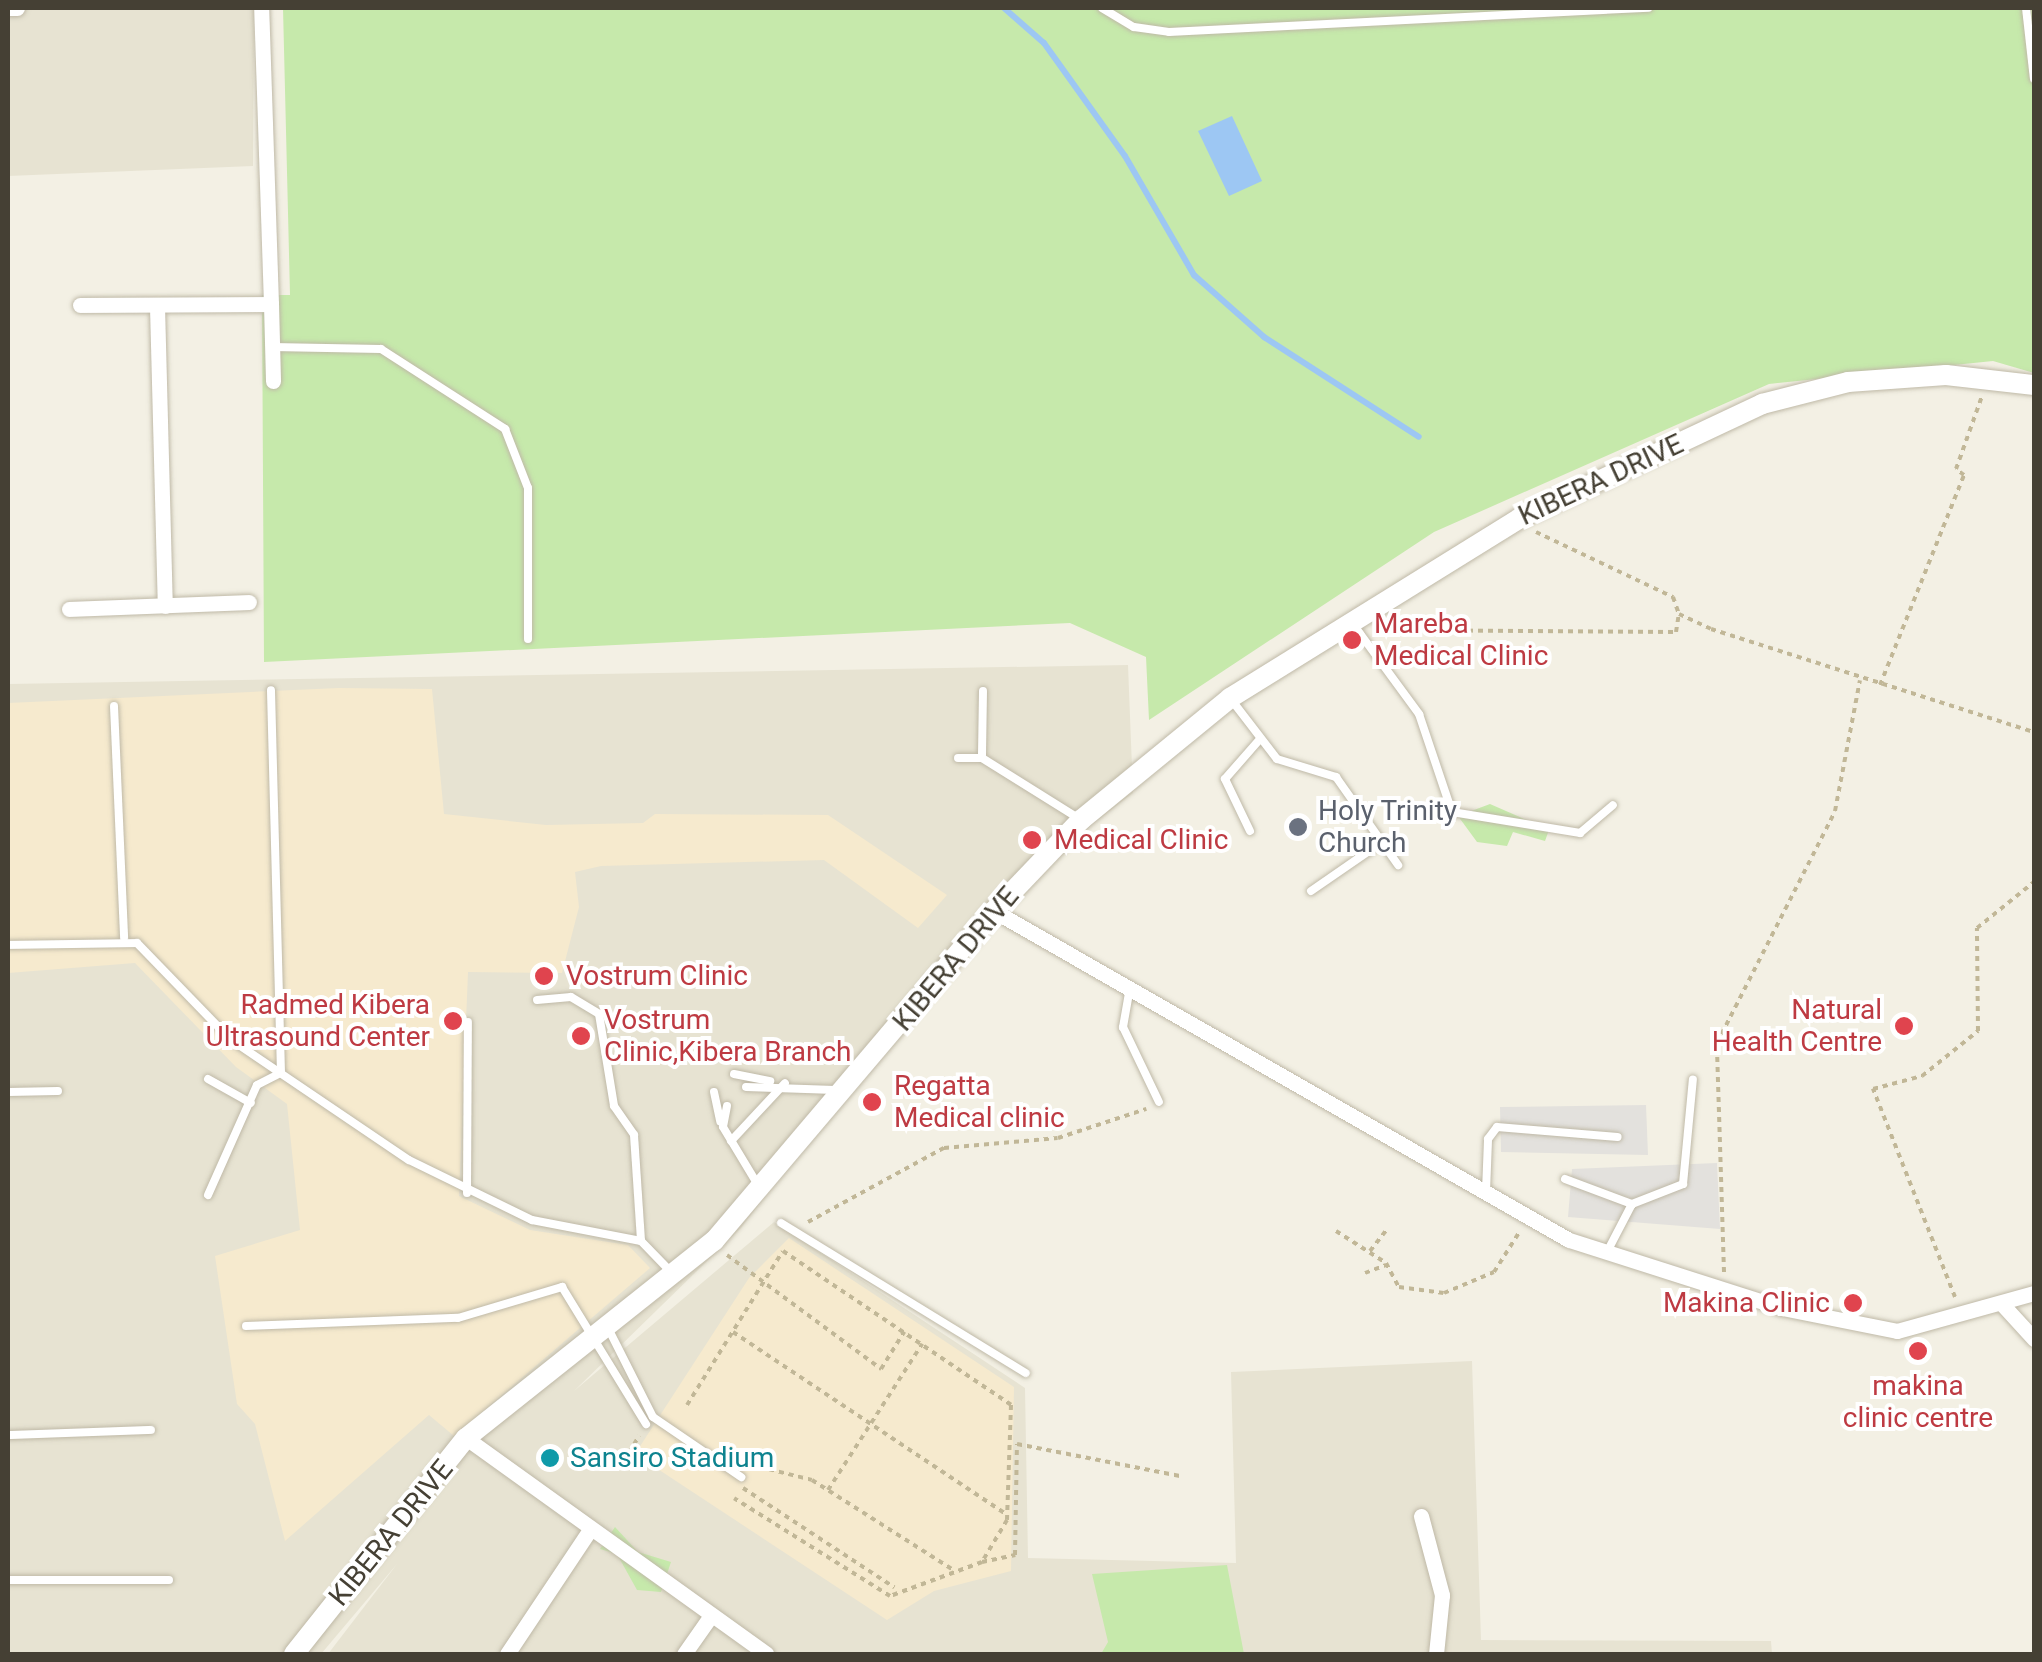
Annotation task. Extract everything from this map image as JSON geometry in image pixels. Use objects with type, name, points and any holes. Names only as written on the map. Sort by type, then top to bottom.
[{"type":"street","points":[[8,8],[17,8]]},
{"type":"street","points":[[261,8],[273,381]]},
{"type":"street","points":[[80,305],[271,304]]},
{"type":"street","points":[[157,306],[165,606]]},
{"type":"street","name":"KIBERA DRIVE","points":[[294,1654],[466,1438],[600,1325],[714,1241],[762,1193],[994,911],[1082,820],[1230,698],[1520,518],[1762,404],[1848,382],[1988,378],[2034,386]]},
{"type":"street","points":[[69,609],[250,602]]},
{"type":"street","points":[[994,911],[1486,1197],[1607,1252],[1725,1290],[1897,1330],[1961,1316],[2034,1293]]},
{"type":"street","points":[[2000,1304],[2034,1340]]},
{"type":"street","points":[[466,1438],[589,1531],[767,1654]]},
{"type":"street","points":[[1420,1516],[1442,1595],[1436,1654]]},
{"type":"street","points":[[507,1654],[589,1531]]},
{"type":"street","points":[[684,1654],[710,1616]]},
{"type":"lane","points":[[1102,8],[1134,27],[1169,32],[1648,8]]},
{"type":"lane","points":[[2026,8],[2034,78]]},
{"type":"lane","points":[[272,347],[381,349],[505,429],[528,488],[528,639]]},
{"type":"lane","points":[[1343,625],[1419,714],[1452,812],[1580,833],[1613,806]]},
{"type":"lane","points":[[271,690],[281,1072]]},
{"type":"lane","points":[[982,758],[983,691]]},
{"type":"lane","points":[[1230,698],[1284,765],[1336,777],[1398,865]]},
{"type":"lane","points":[[114,706],[124,938]]},
{"type":"lane","points":[[1250,831],[1225,779],[1260,738]]},
{"type":"lane","points":[[958,758],[982,758],[1082,820]]},
{"type":"lane","points":[[1311,891],[1382,842]]},
{"type":"lane","points":[[8,945],[124,938],[160,960],[230,1039],[467,1193],[532,1220],[641,1241],[671,1272]]},
{"type":"lane","points":[[1130,993],[1122,1027],[1159,1102]]},
{"type":"lane","points":[[537,1000],[571,997],[599,1014],[614,1106],[634,1135],[641,1241]]},
{"type":"lane","points":[[467,1193],[468,1022]]},
{"type":"lane","points":[[208,1194],[257,1085],[281,1072]]},
{"type":"lane","points":[[734,1074],[846,1092]]},
{"type":"lane","points":[[208,1079],[251,1102]]},
{"type":"lane","points":[[1607,1252],[1632,1204],[1684,1184],[1693,1079]]},
{"type":"lane","points":[[746,1086],[770,1081]]},
{"type":"lane","points":[[731,1141],[786,1083]]},
{"type":"lane","points":[[8,1092],[58,1091]]},
{"type":"lane","points":[[714,1092],[723,1127],[762,1193]]},
{"type":"lane","points":[[723,1127],[727,1106]]},
{"type":"lane","points":[[1486,1197],[1488,1139],[1497,1127],[1618,1137]]},
{"type":"lane","points":[[1565,1179],[1632,1204]]},
{"type":"lane","points":[[782,1223],[1026,1373]]},
{"type":"lane","points":[[246,1326],[458,1318],[562,1287],[600,1325],[654,1417],[742,1477]]},
{"type":"lane","points":[[600,1325],[646,1424]]},
{"type":"lane","points":[[8,1435],[151,1430]]},
{"type":"lane","points":[[8,1580],[169,1580]]},
{"type":"path","points":[[1880,686],[1964,475],[1956,469],[1988,378]]},
{"type":"path","points":[[1343,625],[1676,632],[1678,614],[1673,597],[1564,550],[1520,518]]},
{"type":"path","points":[[1678,614],[1860,680],[2034,732]]},
{"type":"path","points":[[1725,1290],[1717,1043],[1835,811],[1860,680]]},
{"type":"path","points":[[1961,1316],[1873,1088],[1922,1076],[1978,1032],[1977,928],[2034,882]]},
{"type":"path","points":[[798,1233],[830,1203],[944,1148],[1058,1138],[1159,1102]]},
{"type":"path","points":[[1336,1232],[1386,1263],[1399,1287],[1444,1293],[1494,1272],[1528,1219]]},
{"type":"path","points":[[1370,1251],[1387,1229]]},
{"type":"path","points":[[714,1241],[760,1288],[881,1369],[904,1332]]},
{"type":"path","points":[[686,1404],[783,1251],[1011,1404],[1006,1514],[982,1562]]},
{"type":"path","points":[[1366,1273],[1386,1263]]},
{"type":"path","points":[[732,1332],[1006,1514]]},
{"type":"path","points":[[828,1490],[922,1344]]},
{"type":"path","points":[[628,1454],[646,1424]]},
{"type":"path","points":[[734,1498],[884,1598],[896,1588],[1015,1555],[1018,1444],[1180,1476]]},
{"type":"path","points":[[726,1466],[759,1461],[828,1490],[956,1571]]},
{"type":"path","points":[[743,1488],[896,1588]]},
{"type":"shaded area","points":[[8,8],[254,8],[253,166],[8,176]]},
{"type":"shaded area","points":[[1128,665],[1133,793],[983,908],[741,1228],[574,1391],[774,1222],[1025,1388],[1028,1558],[1236,1563],[1231,1372],[1472,1361],[1481,1640],[1771,1641],[1772,1654],[328,1654],[397,1564],[321,1654],[8,1654],[8,684]]},
{"type":"shaded area","points":[[339,688],[432,689],[444,814],[546,825],[643,823],[655,814],[828,815],[947,895],[918,928],[824,860],[601,866],[575,872],[579,907],[562,973],[468,972],[459,1196],[530,1230],[628,1245],[650,1268],[454,1436],[429,1415],[285,1541],[255,1424],[237,1404],[215,1256],[300,1230],[287,1104],[236,1067],[135,963],[8,973],[8,703]]},
{"type":"shaded area","points":[[1646,1105],[1648,1155],[1501,1152],[1500,1107]]},
{"type":"shaded area","points":[[1717,1163],[1720,1229],[1568,1217],[1572,1169]]},
{"type":"shaded area","points":[[789,1238],[1014,1387],[1011,1571],[934,1591],[887,1620],[635,1454],[749,1278]]},
{"type":"green space","points":[[283,8],[2034,8],[2034,373],[1993,361],[1769,384],[1434,532],[1149,720],[1146,657],[1070,623],[264,662],[262,295],[290,295]]},
{"type":"green space","points":[[1490,804],[1549,830],[1545,841],[1513,832],[1507,846],[1477,842],[1458,816]]},
{"type":"green space","points":[[615,1527],[638,1552],[671,1562],[661,1592],[637,1590],[617,1554],[600,1549]]},
{"type":"green space","points":[[1227,1565],[1244,1654],[1101,1654],[1108,1642],[1092,1574]]},
{"type":"water","points":[[1232,116],[1262,181],[1229,196],[1198,131]]},
{"type":"waterway","points":[[1004,8],[1044,43],[1125,156],[1194,275],[1264,337],[1419,437]]},
{"type":"place","name":"Mareba Medical Clinic","points":[[1352,640]]},
{"type":"place","name":"Holy Trinity Church","points":[[1298,827]]},
{"type":"place","name":"Medical Clinic","points":[[1032,840]]},
{"type":"place","name":"Vostrum Clinic","points":[[544,976]]},
{"type":"place","name":"Radmed Kibera Ultrasound Center","points":[[453,1021]]},
{"type":"place","name":"Natural Health Centre","points":[[1904,1026]]},
{"type":"place","name":"Vostrum Clinic,Kibera Branch","points":[[581,1036]]},
{"type":"place","name":"Regatta Medical clinic","points":[[872,1102]]},
{"type":"place","name":"Makina Clinic","points":[[1853,1303]]},
{"type":"place","name":"makina clinic centre","points":[[1918,1351]]},
{"type":"place","name":"Sansiro Stadium","points":[[550,1458]]}]
